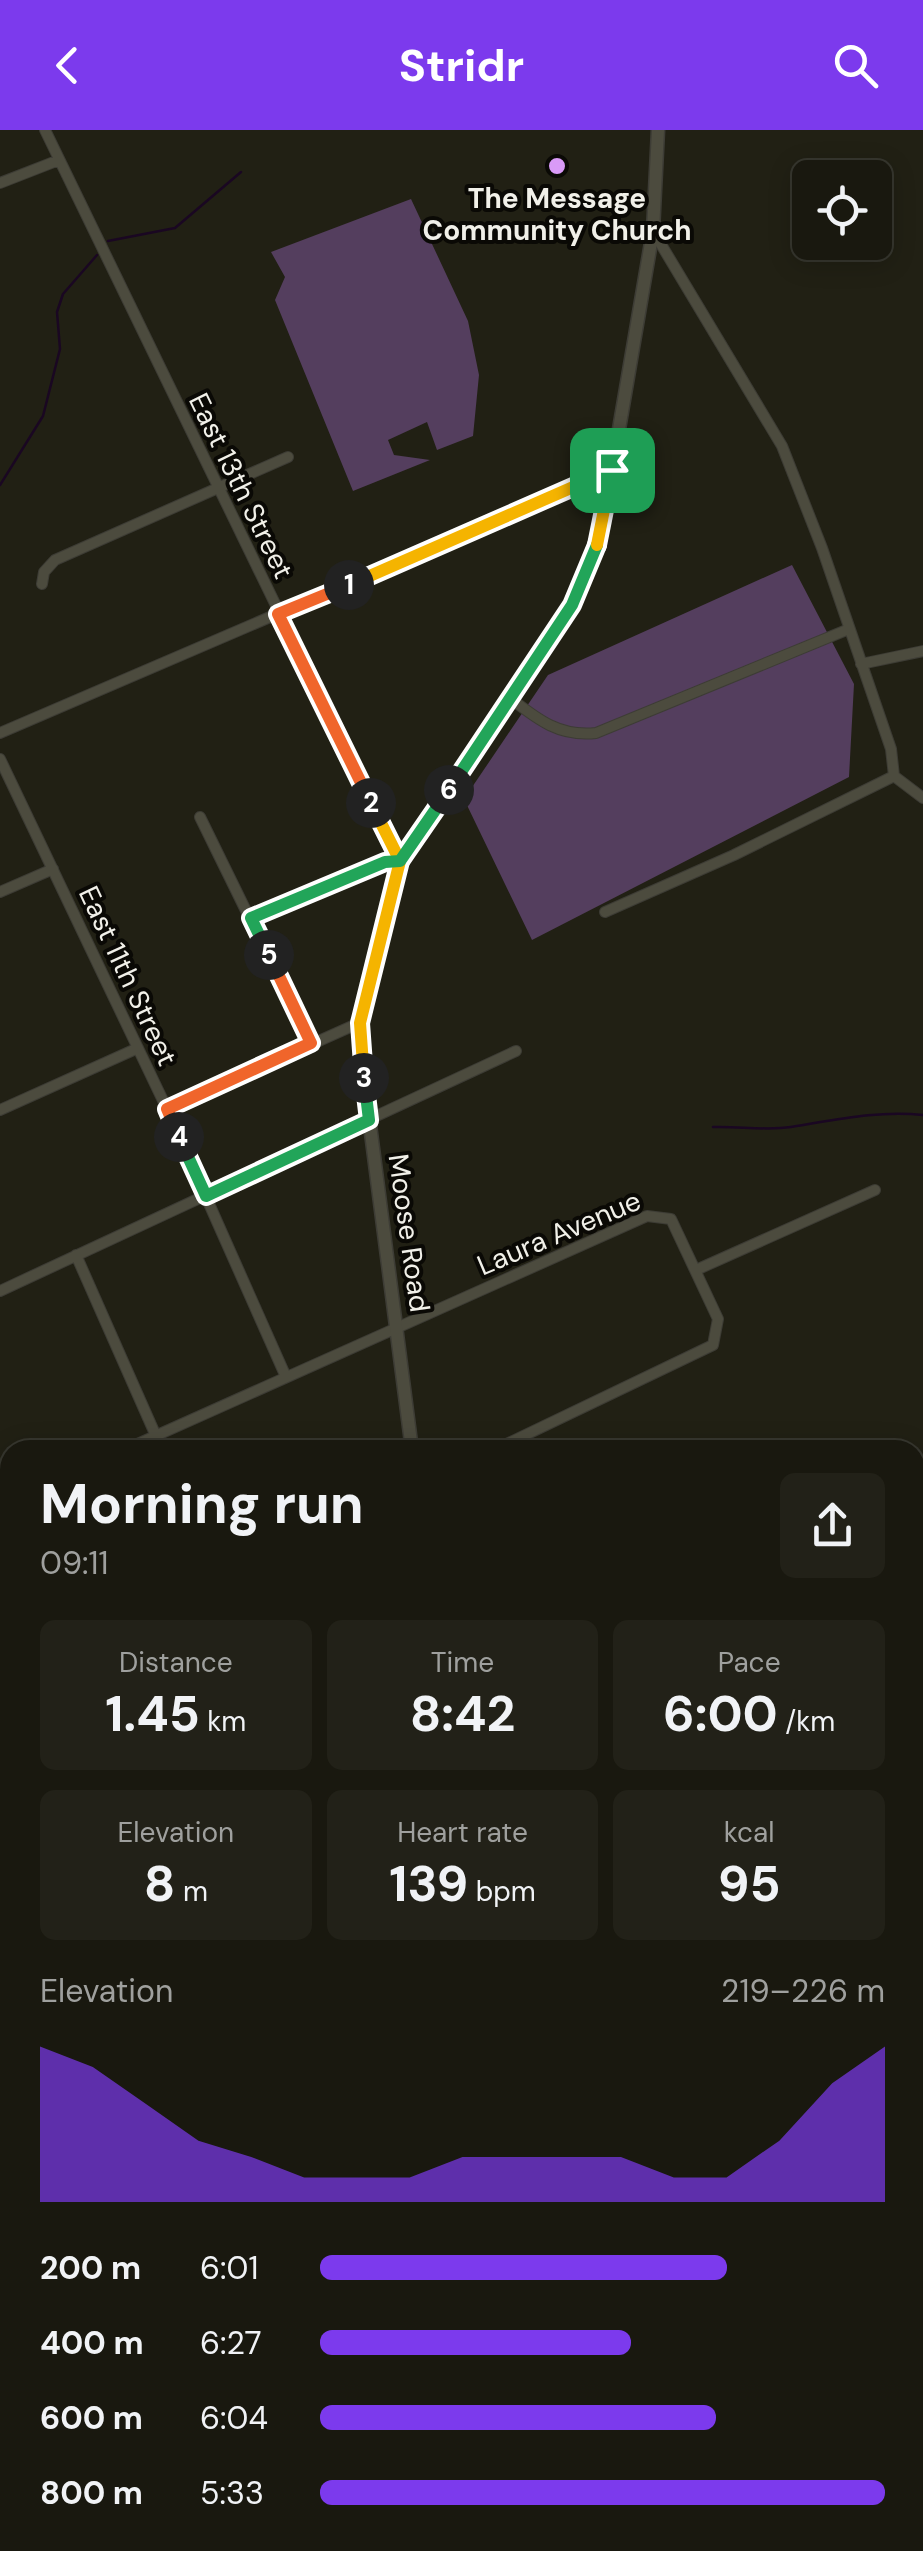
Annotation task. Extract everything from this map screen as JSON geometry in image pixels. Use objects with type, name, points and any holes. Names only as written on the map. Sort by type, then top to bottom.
[{"type":"street","name":"East 13th Street","points":[[44,130],[400,861]]},
{"type":"street","name":"Moose Road","points":[[411,1440],[360,1023],[400,861],[584,581],[601,532],[653,231],[658,130]]},
{"type":"street","points":[[0,183],[59,160]]},
{"type":"street","points":[[653,231],[782,446],[891,748],[894,776],[923,798]]},
{"type":"street","points":[[42,584],[44,572],[55,560],[288,457]]},
{"type":"street","points":[[0,733],[612,470]]},
{"type":"street","points":[[510,698],[560,732],[576,736],[596,733],[849,629]]},
{"type":"street","points":[[861,664],[923,650]]},
{"type":"street","name":"East 11th Street","points":[[0,760],[167,1109],[286,1377]]},
{"type":"street","points":[[605,912],[734,855],[894,776]]},
{"type":"street","points":[[200,817],[311,1043]]},
{"type":"street","points":[[251,918],[385,862],[400,861]]},
{"type":"street","points":[[0,892],[53,869]]},
{"type":"street","points":[[167,1109],[360,1023]]},
{"type":"street","points":[[2,1104],[138,1048]]},
{"type":"street","points":[[0,1291],[516,1051]]},
{"type":"street","points":[[515,1440],[714,1345],[718,1319],[696,1270],[875,1190]]},
{"type":"street","name":"Laura Avenue","points":[[147,1440],[647,1216],[671,1218],[696,1270]]},
{"type":"street","points":[[76,1255],[156,1436]]},
{"type":"shaded area","points":[[411,199],[468,321],[479,375],[473,436],[437,450],[427,422],[388,440],[394,455],[430,460],[353,491],[275,300],[285,277],[271,252]]},
{"type":"shaded area","points":[[792,565],[854,684],[849,777],[532,940],[464,799],[548,675]]},
{"type":"waterway","points":[[108,241],[175,228],[241,172]]},
{"type":"waterway","points":[[0,485],[43,416],[60,349],[57,312],[63,294],[97,255]]},
{"type":"waterway","points":[[713,1127],[781,1128],[874,1115],[923,1115]]},
{"type":"place","name":"The Message Community Church","points":[[557,166]]},
{"type":"route","points":[[612,470],[278,614],[400,861],[360,1023],[369,1120],[206,1196],[167,1109],[311,1043],[251,918],[385,862],[400,861],[572,605],[594,557],[612,470]]}]
